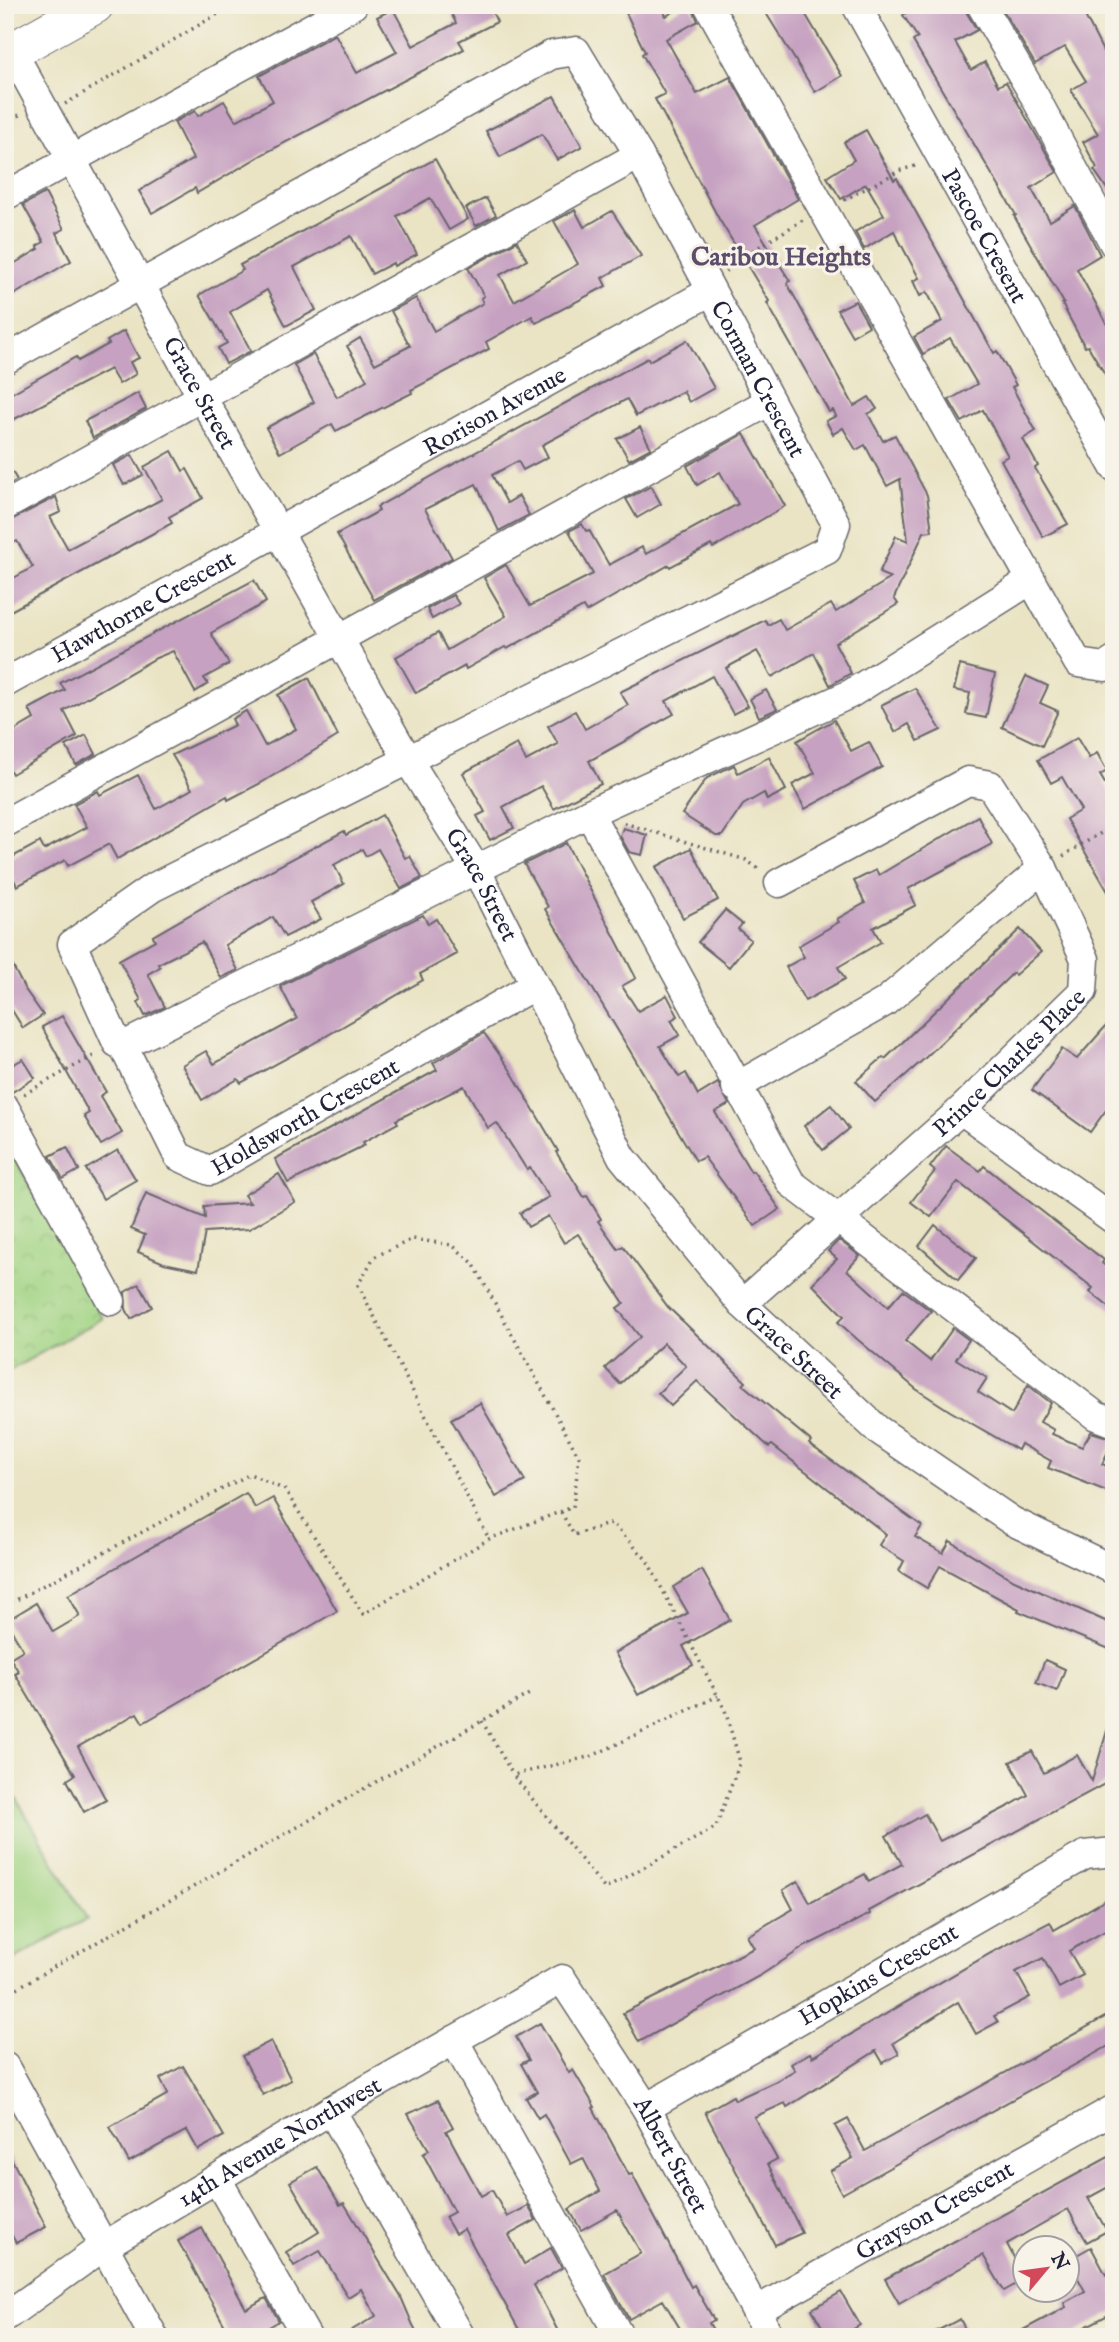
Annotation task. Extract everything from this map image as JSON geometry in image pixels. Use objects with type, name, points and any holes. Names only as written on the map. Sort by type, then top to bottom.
[{"type":"main road","points":[[8,53],[95,5]]},
{"type":"street","points":[[5,196],[354,5]]},
{"type":"street","points":[[708,5],[1078,663],[1105,667],[1114,661]]},
{"type":"street","name":"Pascoe Cresent","points":[[856,5],[1114,467]]},
{"type":"street","points":[[981,5],[1035,97],[1114,244]]},
{"type":"street","name":"Corman Crescent","points":[[141,287],[551,55],[576,51],[639,155],[836,524],[827,550],[408,760]]},
{"type":"street","name":"Grace Street","points":[[8,53],[47,116],[203,399],[408,760],[476,869],[622,1157],[742,1304],[877,1429],[1013,1521],[1114,1570]]},
{"type":"street","points":[[5,506],[203,399],[639,155]]},
{"type":"street","points":[[5,360],[141,287]]},
{"type":"street","name":"Rorison Avenue","points":[[279,531],[711,291]]},
{"type":"street","points":[[5,823],[770,401]]},
{"type":"street","name":"Hawthorne Crescent","points":[[5,683],[279,531]]},
{"type":"street","points":[[120,1045],[589,813],[850,694],[1031,579]]},
{"type":"street","name":"Holdsworth Crescent","points":[[408,760],[152,888],[72,944],[120,1045],[178,1156],[210,1171],[533,986]]},
{"type":"street","name":"Prince Charles Place","points":[[742,1304],[840,1221],[961,1110],[1083,991],[1085,959],[1043,868],[990,785],[968,780],[779,883]]},
{"type":"street","points":[[589,813],[736,1087],[791,1183],[1096,1416],[1114,1423]]},
{"type":"street","points":[[736,1087],[885,1002],[1043,868]]},
{"type":"street","points":[[11,1103],[111,1301]]},
{"type":"street","points":[[961,1110],[1114,1220]]},
{"type":"street","name":"Hopkins Crescent","points":[[646,2108],[1085,1855],[1114,1852]]},
{"type":"street","name":"Albert Street","points":[[562,1979],[646,2108],[770,2337]]},
{"type":"street","name":"14th Avenue Northwest","points":[[5,2317],[104,2246],[331,2110],[562,1979]]},
{"type":"street","points":[[454,2040],[620,2337]]},
{"type":"street","points":[[5,2067],[154,2337]]},
{"type":"street","name":"Grayson Crescent","points":[[756,2311],[1114,2109]]},
{"type":"street","points":[[331,2110],[461,2337]]},
{"type":"street","points":[[217,2179],[307,2337]]},
{"type":"path","points":[[5,122],[22,114],[47,116],[233,5]]},
{"type":"path","points":[[589,813],[746,860],[779,883]]},
{"type":"path","points":[[1043,868],[1114,825]]},
{"type":"path","points":[[11,1103],[120,1045]]},
{"type":"path","points":[[5,1606],[250,1474],[285,1490],[363,1614],[489,1539],[573,1507],[579,1457],[473,1263],[452,1245],[413,1239],[374,1257],[358,1285],[489,1539]]},
{"type":"path","points":[[482,1721],[513,1775],[605,1889],[716,1827],[740,1762],[718,1696],[647,1560],[612,1523],[574,1535],[561,1512]]},
{"type":"path","points":[[5,1995],[529,1694]]},
{"type":"path","points":[[513,1775],[592,1756],[718,1696]]},
{"type":"green space","points":[[5,1141],[103,1318],[5,1373]]},
{"type":"green space","points":[[12,1791],[87,1919],[5,1964],[5,1795]]},
{"type":"building","points":[[447,5],[489,5],[497,22],[459,41],[464,49],[265,153],[197,193],[195,188],[152,213],[139,191],[193,159],[174,122],[195,111],[198,116],[224,101],[236,121],[273,101],[259,76],[335,34],[357,73],[397,52],[377,17],[393,9],[413,46],[456,23]]},
{"type":"building","points":[[641,5],[661,5],[666,16],[685,5],[691,5],[698,21],[666,39],[697,94],[730,77],[798,199],[755,225],[790,281],[787,283],[854,406],[869,397],[877,409],[868,414],[883,441],[895,435],[927,495],[932,531],[924,532],[894,598],[898,604],[835,643],[851,673],[830,685],[814,653],[772,677],[757,651],[726,668],[748,706],[733,714],[712,676],[666,701],[674,714],[589,761],[601,784],[554,809],[541,786],[503,807],[514,828],[490,840],[477,816],[485,812],[463,773],[517,744],[526,761],[558,744],[548,726],[575,711],[585,729],[628,705],[620,692],[765,620],[768,625],[779,619],[785,630],[831,604],[836,612],[891,578],[879,573],[896,536],[908,541],[900,479],[887,486],[865,445],[856,450],[843,428],[833,434],[826,421],[836,416],[833,410],[829,412],[767,303],[769,301],[719,219],[655,99],[665,94],[642,54],[645,52],[626,13]]},
{"type":"building","points":[[761,5],[800,5],[842,76],[815,92]]},
{"type":"building","points":[[919,5],[962,5],[977,30],[955,42],[971,70],[985,62],[998,86],[1006,82],[1057,172],[1031,188],[1050,221],[1075,206],[1086,227],[1100,255],[1077,269],[1114,337],[1114,389],[1088,346],[1085,347],[1062,304],[1064,303],[1014,216],[1016,215],[913,41],[918,38],[903,15]]},
{"type":"building","points":[[1000,5],[1068,5],[1073,13],[1081,8],[1114,73],[1114,199],[1094,170],[1097,168],[1083,142],[1098,134],[1071,90],[1086,81],[1065,47],[1035,64]]},
{"type":"building","points":[[554,96],[582,146],[557,160],[542,134],[500,157],[486,131]]},
{"type":"building","points":[[866,130],[894,180],[897,178],[994,353],[997,351],[1016,385],[1012,387],[1036,431],[1023,439],[1038,466],[1035,468],[1068,524],[1043,537],[1001,460],[1008,456],[983,410],[962,422],[949,400],[977,384],[950,338],[923,354],[914,337],[942,321],[927,292],[920,296],[913,281],[919,278],[894,231],[864,249],[855,232],[884,215],[866,184],[841,199],[827,177],[854,160],[844,142]]},
{"type":"building","points":[[435,159],[468,219],[449,230],[430,198],[397,216],[417,254],[394,266],[393,263],[372,274],[351,236],[294,267],[316,310],[286,326],[267,290],[230,312],[251,351],[226,364],[218,348],[227,343],[199,295],[243,270],[240,265]]},
{"type":"building","points":[[45,193],[64,229],[56,233],[71,261],[5,300],[5,269],[39,249],[37,246],[44,242],[23,205]]},
{"type":"building","points":[[486,198],[496,215],[476,226],[466,208]]},
{"type":"building","points":[[575,210],[584,227],[612,211],[641,256],[602,278],[606,286],[536,323],[532,316],[486,342],[489,349],[411,390],[412,393],[336,431],[332,424],[280,453],[266,428],[314,402],[294,365],[313,354],[337,397],[367,380],[347,346],[360,338],[375,364],[410,346],[391,311],[416,298],[434,331],[483,303],[481,298],[484,296],[468,268],[517,241],[527,260],[500,275],[514,301],[578,264],[554,221]]},
{"type":"building","points":[[855,301],[869,326],[852,336],[837,310]]},
{"type":"building","points":[[124,331],[139,358],[130,362],[136,374],[119,384],[110,369],[5,424],[5,397],[76,357],[78,361],[109,344],[107,341]]},
{"type":"building","points":[[687,340],[714,388],[689,402],[683,391],[636,416],[627,399],[542,445],[548,457],[523,470],[518,461],[492,475],[507,503],[519,496],[529,515],[499,531],[476,484],[425,509],[452,558],[374,600],[337,534],[379,511],[377,507],[454,464],[648,358],[649,361]]},
{"type":"building","points":[[138,393],[146,409],[93,438],[85,421]]},
{"type":"building","points":[[640,427],[651,448],[629,460],[617,439]]},
{"type":"building","points":[[744,434],[785,506],[713,548],[711,545],[670,567],[669,565],[586,612],[583,607],[507,649],[505,647],[466,669],[465,666],[416,693],[396,657],[438,633],[447,650],[506,616],[484,578],[506,565],[530,606],[593,574],[569,531],[582,524],[586,531],[589,530],[609,565],[642,547],[646,554],[738,504],[720,472],[697,485],[687,466]]},
{"type":"building","points":[[172,451],[183,471],[187,469],[203,498],[169,517],[172,523],[5,614],[5,583],[33,567],[17,541],[5,548],[5,523],[56,497],[61,512],[50,517],[68,549],[162,499],[144,467]]},
{"type":"building","points":[[132,455],[143,475],[124,485],[113,465]]},
{"type":"building","points":[[5,460],[17,480],[5,487]]},
{"type":"building","points":[[651,486],[661,504],[637,518],[626,499]]},
{"type":"building","points":[[254,580],[266,602],[211,633],[229,664],[204,678],[208,684],[195,692],[173,651],[156,658],[64,711],[77,736],[12,774],[5,762],[5,736],[34,719],[29,709],[65,690],[60,683]]},
{"type":"building","points":[[453,595],[459,604],[432,619],[427,609]]},
{"type":"building","points":[[960,665],[995,674],[986,718],[966,714],[970,693],[954,690]]},
{"type":"building","points":[[1026,676],[1048,686],[1040,703],[1058,711],[1042,746],[1002,727]]},
{"type":"building","points":[[309,678],[338,736],[261,783],[228,800],[227,796],[117,859],[109,844],[68,866],[65,860],[17,886],[5,861],[40,842],[44,850],[87,827],[74,804],[98,791],[100,795],[138,775],[156,809],[192,789],[172,755],[235,725],[232,719],[246,711],[265,746],[296,729],[278,695]]},
{"type":"building","points":[[915,688],[941,730],[918,741],[909,724],[895,732],[881,705]]},
{"type":"building","points":[[766,690],[777,709],[759,717],[750,699]]},
{"type":"building","points":[[834,720],[851,751],[869,742],[882,767],[805,809],[792,785],[815,773],[797,741]]},
{"type":"building","points":[[86,735],[96,754],[76,765],[66,746]]},
{"type":"building","points":[[1077,738],[1089,758],[1097,753],[1107,771],[1100,775],[1114,799],[1114,902],[1066,819],[1081,810],[1062,777],[1051,783],[1038,760]]},
{"type":"building","points":[[769,757],[786,790],[767,800],[764,793],[743,805],[722,836],[716,836],[682,814],[707,778],[734,765],[738,773]]},
{"type":"building","points":[[382,815],[405,858],[410,856],[422,878],[401,889],[378,849],[366,856],[362,849],[334,865],[344,884],[311,902],[321,919],[285,937],[273,917],[225,945],[238,970],[221,978],[202,942],[158,964],[160,967],[148,974],[165,1007],[145,1016],[138,1002],[141,1000],[119,960],[155,940],[153,936],[219,898],[344,831],[346,835]]},
{"type":"building","points":[[978,816],[992,844],[908,889],[916,905],[873,928],[881,942],[838,967],[845,979],[805,1001],[786,967],[804,957],[798,946],[865,903],[854,881],[876,870],[879,875]]},
{"type":"building","points":[[623,828],[647,835],[642,855],[629,852],[620,836]]},
{"type":"building","points":[[566,843],[636,978],[622,986],[638,1011],[667,995],[678,1016],[671,1020],[680,1035],[660,1046],[679,1077],[686,1073],[698,1095],[718,1083],[729,1104],[715,1112],[751,1172],[753,1171],[780,1209],[755,1226],[704,1157],[696,1161],[545,909],[548,907],[524,864]]},
{"type":"building","points":[[691,848],[718,900],[683,918],[656,867]]},
{"type":"building","points":[[725,910],[742,924],[738,929],[751,940],[729,967],[698,942]]},
{"type":"building","points":[[423,915],[428,924],[436,919],[457,954],[420,974],[423,980],[309,1046],[241,1083],[238,1079],[202,1100],[182,1065],[206,1051],[214,1064],[297,1019],[280,986]]},
{"type":"building","points":[[1020,929],[1041,952],[1015,975],[1013,973],[875,1102],[856,1081],[883,1057],[885,1059]]},
{"type":"building","points":[[5,951],[24,988],[43,1015],[23,1028],[5,999]]},
{"type":"building","points":[[62,1016],[106,1092],[100,1096],[122,1133],[101,1145],[84,1116],[89,1113],[42,1027]]},
{"type":"building","points":[[1114,1017],[1114,1099],[1090,1132],[1032,1090],[1062,1049],[1077,1059]]},
{"type":"building","points":[[484,1033],[509,1068],[558,1151],[556,1152],[584,1197],[587,1196],[601,1219],[598,1221],[618,1249],[623,1246],[668,1307],[746,1382],[743,1385],[811,1441],[809,1444],[922,1526],[915,1537],[943,1553],[950,1541],[1010,1578],[1114,1625],[1114,1651],[1018,1611],[1019,1609],[940,1566],[927,1588],[899,1571],[904,1561],[879,1545],[886,1534],[772,1445],[769,1447],[697,1381],[671,1406],[658,1393],[686,1366],[664,1343],[620,1384],[605,1368],[640,1337],[617,1308],[624,1303],[578,1234],[564,1243],[548,1216],[528,1227],[520,1213],[549,1197],[530,1168],[527,1170],[497,1123],[488,1128],[464,1086],[396,1120],[398,1123],[363,1142],[365,1145],[288,1183],[275,1159],[437,1070],[433,1063]]},
{"type":"building","points":[[23,1059],[35,1078],[12,1092],[5,1080],[5,1069]]},
{"type":"building","points":[[831,1105],[849,1129],[823,1150],[804,1126]]},
{"type":"building","points":[[946,1146],[980,1171],[984,1166],[1104,1260],[1102,1263],[1114,1273],[1114,1311],[1090,1292],[1093,1288],[958,1182],[931,1217],[911,1202],[935,1171],[930,1167]]},
{"type":"building","points":[[67,1147],[79,1170],[63,1179],[50,1156]]},
{"type":"building","points":[[118,1150],[136,1180],[103,1199],[86,1169]]},
{"type":"building","points":[[279,1174],[295,1202],[249,1229],[205,1232],[198,1270],[164,1263],[138,1252],[145,1235],[131,1229],[146,1193],[205,1218],[204,1206],[250,1203],[244,1195]]},
{"type":"building","points":[[935,1225],[976,1258],[958,1280],[919,1246]]},
{"type":"building","points":[[839,1240],[860,1256],[847,1270],[888,1307],[903,1290],[931,1311],[905,1341],[930,1361],[953,1328],[969,1340],[956,1359],[987,1378],[978,1392],[1012,1414],[1028,1385],[1051,1403],[1040,1422],[1054,1430],[1052,1434],[1082,1447],[1091,1432],[1114,1439],[1102,1464],[1114,1469],[1114,1494],[1048,1468],[1051,1461],[1021,1444],[1018,1450],[950,1411],[916,1389],[838,1322],[844,1316],[812,1284],[837,1259],[828,1251]]},
{"type":"building","points":[[139,1284],[152,1307],[131,1319],[126,1309],[125,1292]]},
{"type":"building","points":[[480,1403],[525,1481],[496,1497],[451,1419]]},
{"type":"building","points":[[246,1493],[255,1508],[273,1498],[337,1611],[143,1723],[137,1713],[78,1747],[106,1800],[84,1812],[67,1780],[75,1775],[15,1674],[19,1672],[10,1658],[23,1650],[6,1621],[36,1603],[53,1632],[80,1616],[68,1595]]},
{"type":"building","points":[[702,1570],[730,1620],[683,1646],[693,1665],[638,1695],[615,1653],[688,1613],[673,1587]]},
{"type":"building","points":[[1045,1660],[1065,1669],[1057,1691],[1036,1683]]},
{"type":"building","points":[[1110,1721],[1114,1721],[1114,1779],[869,1911],[870,1914],[804,1947],[761,1975],[639,2042],[623,2013],[754,1948],[747,1936],[793,1909],[783,1890],[798,1881],[810,1903],[865,1874],[869,1882],[902,1864],[886,1836],[925,1814],[940,1841],[1009,1806],[1028,1795],[1010,1762],[1032,1751],[1044,1773],[1077,1755],[1092,1781]]},
{"type":"building","points":[[1114,1895],[1114,1926],[1069,1951],[1083,1975],[1059,1988],[1043,1958],[1016,1972],[1030,1997],[994,2016],[998,2022],[976,2034],[958,2002],[893,2043],[899,2054],[883,2063],[876,2051],[787,2107],[785,2103],[754,2117],[777,2159],[768,2164],[802,2233],[775,2245],[705,2112],[733,2096],[735,2100],[774,2082],[795,2070],[791,2064],[810,2053],[812,2057],[991,1953],[1050,1922],[1054,1930]]},
{"type":"building","points":[[1114,2012],[1114,2043],[842,2194],[830,2171],[853,2158],[835,2126],[848,2119],[865,2151]]},
{"type":"building","points":[[540,2023],[569,2073],[573,2070],[595,2107],[593,2108],[629,2175],[632,2174],[691,2287],[694,2285],[714,2320],[709,2323],[717,2337],[685,2337],[663,2300],[629,2319],[604,2274],[641,2253],[617,2210],[581,2230],[569,2209],[600,2191],[583,2158],[571,2164],[544,2114],[538,2118],[526,2098],[537,2092],[521,2064],[529,2060],[516,2037]]},
{"type":"building","points":[[271,2041],[291,2080],[263,2095],[242,2056]]},
{"type":"building","points":[[183,2066],[224,2136],[198,2150],[187,2130],[129,2162],[110,2127],[168,2094],[160,2079]]},
{"type":"building","points":[[438,2100],[453,2127],[446,2131],[481,2196],[492,2190],[507,2217],[528,2206],[536,2220],[509,2235],[524,2264],[551,2248],[562,2268],[534,2285],[561,2337],[523,2337],[464,2229],[455,2234],[445,2217],[454,2212],[423,2154],[429,2150],[408,2114]]},
{"type":"building","points":[[5,2146],[46,2227],[16,2243],[5,2223]]},
{"type":"building","points":[[1114,2154],[1114,2184],[1088,2198],[1107,2231],[1087,2242],[1068,2209],[1024,2234],[1010,2234],[1010,2242],[1007,2244],[1010,2250],[1010,2288],[1004,2291],[983,2255],[899,2303],[885,2279]]},
{"type":"building","points":[[317,2167],[340,2205],[344,2203],[401,2297],[418,2337],[340,2337],[376,2316],[361,2289],[348,2297],[320,2251],[294,2266],[286,2252],[319,2232],[290,2182]]},
{"type":"building","points":[[202,2228],[246,2309],[266,2298],[279,2321],[252,2337],[231,2337],[178,2241]]},
{"type":"building","points":[[1091,2247],[1106,2275],[1114,2271],[1114,2312],[1066,2337],[1010,2337],[1066,2307],[1064,2304],[1080,2304],[1080,2294],[1085,2291],[1080,2282],[1080,2253]]},
{"type":"building","points":[[841,2292],[860,2325],[840,2337],[828,2337],[812,2309]]},
{"type":"building","points":[[960,2319],[969,2337],[925,2337]]},
{"type":"district","name":"Caribou Heights","points":[[781,256]]}]
